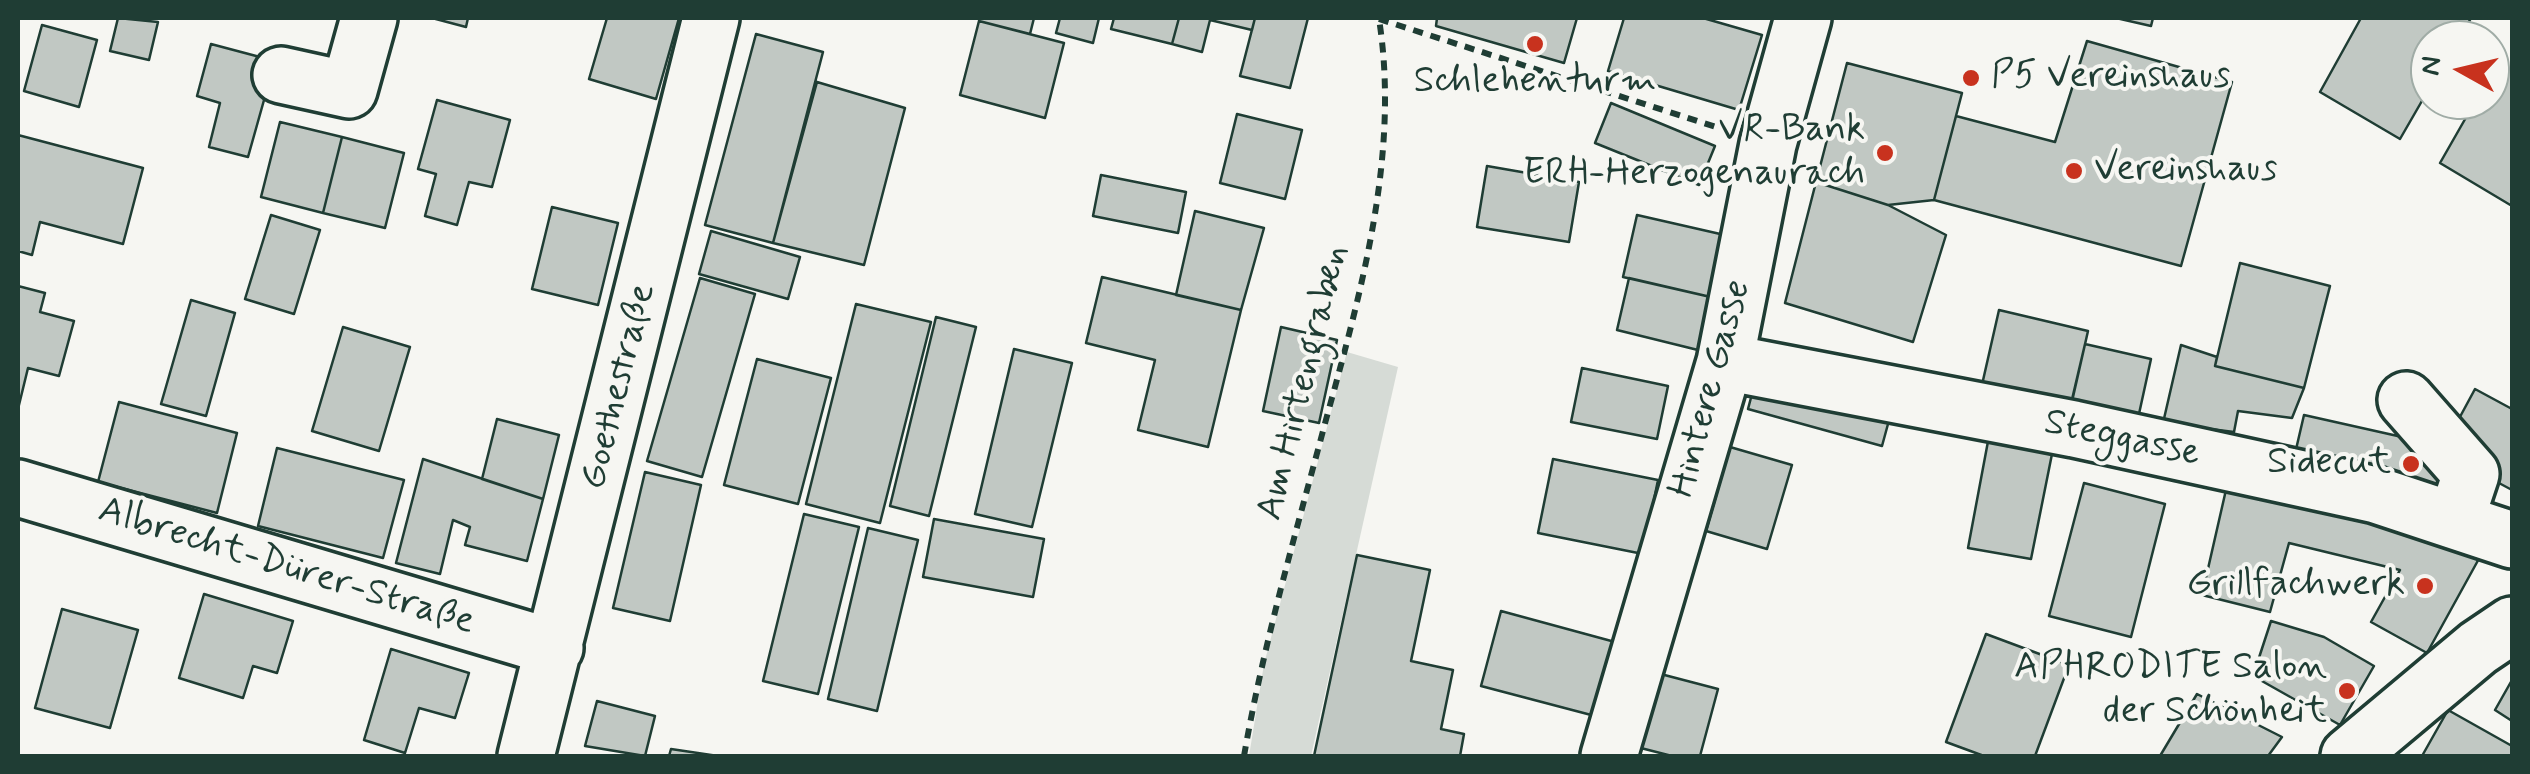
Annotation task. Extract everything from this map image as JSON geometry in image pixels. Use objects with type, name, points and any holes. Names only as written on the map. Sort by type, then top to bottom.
[{"type":"street","points":[[280,75],[349,90],[369,18]]},
{"type":"street","name":"Goethestraße","points":[[526,756],[712,18]]},
{"type":"street","name":"Hintere Gasse","points":[[1608,756],[1725,362],[1768,144],[1803,18]]},
{"type":"street","name":"Steggasse","points":[[1725,362],[2074,429],[2376,494],[2512,540]]},
{"type":"street","points":[[2406,400],[2471,474],[2456,518]]},
{"type":"street","name":"Albrecht-Dürer-Straße","points":[[18,488],[556,648]]},
{"type":"street","points":[[2349,756],[2478,648],[2512,626]]},
{"type":"path","points":[[1379,18],[1768,144]]},
{"type":"path","name":"Am Hirtengraben","points":[[1244,756],[1260,665],[1362,292],[1383,134],[1386,64],[1379,18]]},
{"type":"shaded area","points":[[1347,352],[1398,367],[1311,756],[1249,756],[1264,664]]},
{"type":"building","points":[[118,18],[158,22],[149,60],[110,51]]},
{"type":"building","points":[[432,18],[468,18],[466,27]]},
{"type":"building","points":[[607,18],[679,18],[656,99],[589,79]]},
{"type":"building","points":[[1034,18],[1030,34],[979,21]]},
{"type":"building","points":[[1060,18],[1099,18],[1093,43],[1056,33]]},
{"type":"building","points":[[1114,18],[1179,18],[1172,44],[1111,29]]},
{"type":"building","points":[[1179,18],[1255,18],[1252,30],[1210,20],[1202,52],[1172,44]]},
{"type":"building","points":[[1255,18],[1308,18],[1290,88],[1240,76]]},
{"type":"building","name":"Schlehenturm","points":[[1437,18],[1577,18],[1564,63],[1436,26]]},
{"type":"building","points":[[1624,18],[1703,18],[1762,35],[1739,110],[1608,71]]},
{"type":"building","points":[[2116,18],[2153,18],[2151,26]]},
{"type":"building","points":[[2361,18],[2471,18],[2410,20],[2411,120],[2400,139],[2320,92]]},
{"type":"building","points":[[979,21],[1064,43],[1045,118],[960,95]]},
{"type":"building","points":[[42,25],[97,40],[79,107],[24,91]]},
{"type":"building","points":[[756,34],[823,52],[773,243],[705,225]]},
{"type":"building","name":"Vereinshaus","points":[[2087,41],[2232,82],[2181,266],[1934,200],[1956,116],[2055,142]]},
{"type":"building","points":[[211,44],[275,61],[248,157],[209,147],[220,103],[197,96]]},
{"type":"building","name":"VR-Bank ERH-Herzogenaurach","points":[[1847,63],[1962,93],[1934,200],[1888,205],[1816,182]]},
{"type":"building","points":[[2512,71],[2512,206],[2440,163],[2465,120],[2510,120]]},
{"type":"building","points":[[817,82],[905,108],[864,265],[773,243]]},
{"type":"building","points":[[437,100],[510,120],[492,187],[469,182],[457,225],[425,216],[436,174],[418,169]]},
{"type":"building","points":[[1611,103],[1715,146],[1699,185],[1595,143]]},
{"type":"building","points":[[1237,114],[1302,130],[1285,199],[1220,183]]},
{"type":"building","points":[[280,122],[342,137],[323,213],[261,197]]},
{"type":"building","points":[[18,135],[143,168],[123,244],[40,222],[32,255],[18,251]]},
{"type":"building","points":[[342,137],[404,153],[385,228],[323,213]]},
{"type":"building","points":[[1487,166],[1579,182],[1569,242],[1477,227]]},
{"type":"building","points":[[1101,175],[1186,192],[1178,233],[1093,216]]},
{"type":"building","points":[[1816,182],[1888,205],[1946,235],[1913,342],[1785,303]]},
{"type":"building","points":[[552,207],[618,223],[598,305],[532,289]]},
{"type":"building","points":[[1195,211],[1264,228],[1241,310],[1176,295]]},
{"type":"building","points":[[271,215],[320,230],[294,314],[245,299]]},
{"type":"building","points":[[1637,215],[1729,236],[1715,298],[1623,277]]},
{"type":"building","points":[[711,231],[800,257],[788,299],[699,274]]},
{"type":"building","points":[[2240,263],[2330,286],[2304,388],[2215,366]]},
{"type":"building","points":[[1102,277],[1241,310],[1208,447],[1138,430],[1155,360],[1086,343]]},
{"type":"building","points":[[700,278],[755,294],[702,477],[647,461]]},
{"type":"building","points":[[1629,278],[1715,298],[1702,351],[1617,330]]},
{"type":"building","points":[[18,286],[45,293],[40,312],[74,321],[59,376],[28,368],[18,409]]},
{"type":"building","points":[[191,300],[235,313],[206,416],[161,404]]},
{"type":"building","points":[[856,304],[931,322],[880,523],[806,504]]},
{"type":"building","points":[[1999,310],[2088,331],[2068,419],[1979,398]]},
{"type":"building","points":[[936,317],[976,327],[929,516],[890,506]]},
{"type":"building","points":[[343,327],[410,347],[379,451],[312,431]]},
{"type":"building","points":[[1281,327],[1337,340],[1319,423],[1263,411]]},
{"type":"building","points":[[2085,344],[2151,359],[2137,423],[2070,408]]},
{"type":"building","points":[[2181,345],[2217,357],[2215,366],[2304,388],[2292,418],[2238,411],[2234,432],[2163,423]]},
{"type":"building","points":[[1014,349],[1072,363],[1032,527],[975,514]]},
{"type":"building","points":[[757,359],[831,378],[798,504],[724,485]]},
{"type":"building","points":[[1582,368],[1668,386],[1657,439],[1571,422]]},
{"type":"building","points":[[1757,375],[1891,413],[1882,446],[1748,409]]},
{"type":"building","points":[[2475,389],[2512,409],[2512,490],[2441,452]]},
{"type":"building","points":[[119,402],[237,433],[217,513],[98,482]]},
{"type":"building","points":[[2304,415],[2420,441],[2458,496],[2294,458]]},
{"type":"building","points":[[497,419],[559,435],[543,499],[482,479]]},
{"type":"building","points":[[1989,436],[2053,449],[2031,559],[1968,548]]},
{"type":"building","points":[[1730,447],[1792,465],[1767,549],[1706,531]]},
{"type":"building","points":[[277,448],[404,480],[383,558],[258,526]]},
{"type":"building","points":[[423,459],[543,499],[527,561],[465,545],[470,527],[453,520],[440,574],[396,563]]},
{"type":"building","points":[[1553,459],[1658,480],[1643,554],[1538,533]]},
{"type":"building","points":[[645,472],[701,485],[670,621],[613,608]]},
{"type":"building","points":[[2228,481],[2425,524],[2481,555],[2427,653],[2371,622],[2400,570],[2289,543],[2270,612],[2202,595]]},
{"type":"building","points":[[2084,483],[2165,504],[2131,637],[2049,616]]},
{"type":"building","points":[[804,514],[859,527],[818,694],[763,681]]},
{"type":"building","points":[[934,519],[1044,539],[1033,597],[923,577]]},
{"type":"building","points":[[868,528],[918,540],[877,711],[828,699]]},
{"type":"building","points":[[1357,555],[1430,570],[1411,661],[1453,670],[1441,729],[1464,734],[1460,756],[1314,756]]},
{"type":"building","points":[[204,594],[293,621],[277,673],[253,666],[243,698],[179,678]]},
{"type":"building","points":[[62,609],[138,630],[110,728],[35,708]]},
{"type":"building","points":[[1501,611],[1615,642],[1595,716],[1481,686]]},
{"type":"building","points":[[2271,621],[2324,637],[2374,666],[2340,725],[2253,676]]},
{"type":"building","points":[[1986,634],[2069,665],[2035,756],[1984,756],[1946,742]]},
{"type":"building","points":[[391,649],[469,673],[455,718],[419,708],[405,753],[364,740]]},
{"type":"building","points":[[1653,672],[1718,689],[1700,756],[1672,756],[1633,746]]},
{"type":"building","points":[[2512,680],[2512,721],[2495,710]]},
{"type":"building","points":[[2197,694],[2282,737],[2268,756],[2160,756]]},
{"type":"building","points":[[597,701],[655,716],[645,756],[585,746]]},
{"type":"building","points":[[2448,710],[2512,746],[2512,756],[2422,756]]},
{"type":"building","points":[[671,749],[718,756],[669,756]]},
{"type":"place","name":"Schlehenturm","points":[[1535,44]]},
{"type":"place","name":"P5 Vereinshaus","points":[[1971,78]]},
{"type":"place","name":"VR-Bank ERH-Herzogenaurach","points":[[1885,153]]},
{"type":"place","name":"Vereinshaus","points":[[2074,171]]},
{"type":"place","name":"Sidecut","points":[[2411,464]]},
{"type":"place","name":"Grillfachwerk","points":[[2425,586]]},
{"type":"place","name":"APHRODITE Salon der Schönheit","points":[[2347,691]]}]
